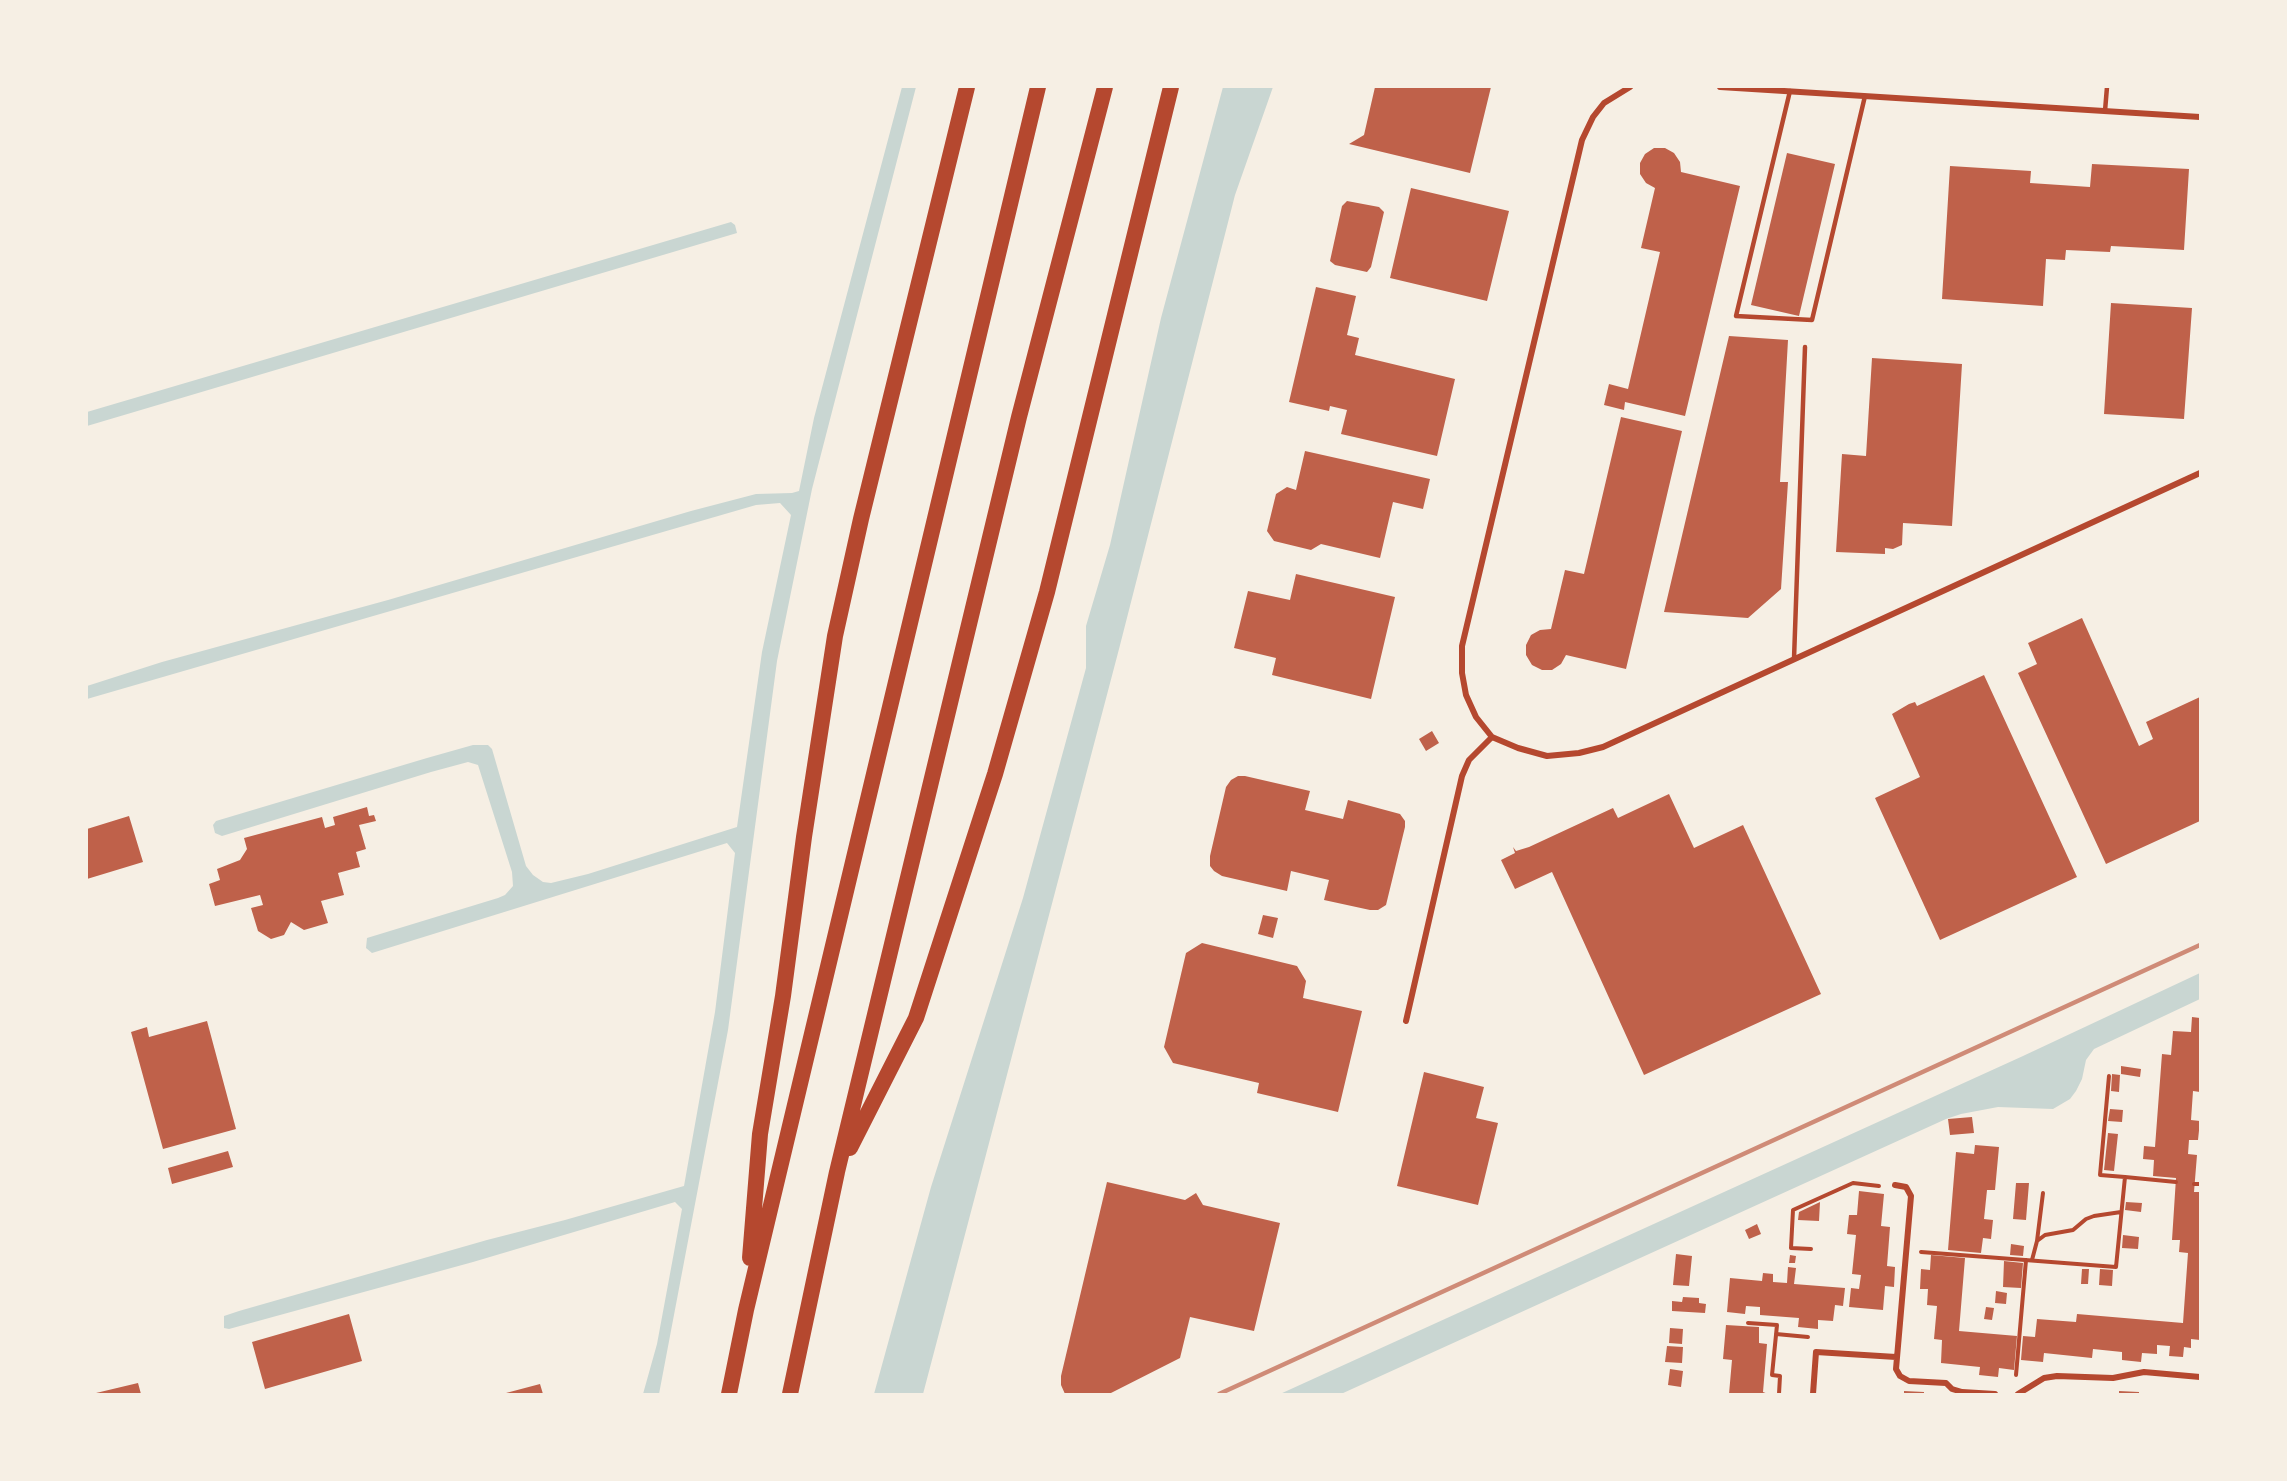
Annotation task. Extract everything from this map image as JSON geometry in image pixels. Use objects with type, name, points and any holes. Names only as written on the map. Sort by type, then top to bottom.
[{"type":"highway","points":[[746,1310],[760,1134],[783,996],[804,837],[835,636],[861,519],[967,87]]},
{"type":"highway","points":[[729,1394],[746,1310],[1038,87]]},
{"type":"highway","points":[[790,1394],[837,1172],[1019,417],[1105,87]]},
{"type":"highway","points":[[837,1172],[916,1018],[995,774],[1047,592],[1170,87]]},
{"type":"street","points":[[1630,87],[1605,103],[1593,117],[1582,140],[1462,646],[1462,673],[1466,695],[1476,717],[1492,737],[1518,748],[1547,756],[1579,753],[1603,747],[2200,473]]},
{"type":"street","points":[[1720,87],[2200,117]]},
{"type":"street","points":[[1406,1021],[1462,776],[1469,760],[1492,737]]},
{"type":"street","points":[[1895,1185],[1906,1187],[1911,1196],[1896,1368],[1900,1376],[1909,1381],[1946,1383],[1952,1389],[1962,1392],[1995,1394]]},
{"type":"street","points":[[1813,1394],[1816,1352],[1896,1358]]},
{"type":"street","points":[[2018,1394],[2044,1378],[2057,1376],[2113,1378],[2144,1372],[2200,1377]]},
{"type":"lane","points":[[2105,111],[2106,87]]},
{"type":"lane","points":[[1790,91],[1736,316],[1812,320],[1865,96]]},
{"type":"lane","points":[[1794,658],[1805,347]]},
{"type":"path","points":[[2109,1076],[2100,1175],[2176,1182]]},
{"type":"path","points":[[1906,1251],[2116,1267],[2125,1177]]},
{"type":"path","points":[[1810,1249],[1791,1248],[1793,1210],[1853,1183],[1889,1187],[1895,1185]]},
{"type":"path","points":[[2032,1260],[2037,1241],[2043,1193]]},
{"type":"path","points":[[2037,1241],[2045,1235],[2073,1230],[2086,1219],[2094,1216],[2121,1212]]},
{"type":"path","points":[[2016,1383],[2026,1260]]},
{"type":"path","points":[[1748,1323],[1777,1325],[1772,1375],[1780,1376],[1779,1394]]},
{"type":"path","points":[[1776,1334],[1818,1338],[1816,1352]]},
{"type":"shaded area","points":[[902,87],[916,87],[812,489],[777,661],[728,1030],[659,1394],[643,1394],[657,1344],[682,1209],[675,1202],[473,1262],[229,1329],[224,1328],[224,1316],[239,1311],[684,1186],[715,1012],[735,853],[727,843],[372,953],[366,948],[367,938],[498,898],[505,895],[513,886],[512,872],[478,765],[468,762],[431,772],[222,836],[215,833],[213,825],[216,821],[427,758],[473,745],[488,745],[492,749],[526,866],[543,882],[551,883],[588,874],[737,827],[762,652],[791,515],[780,503],[756,505],[87,699],[87,686],[162,662],[388,600],[691,511],[756,494],[799,491],[814,418]]},
{"type":"shaded area","points":[[1223,87],[1273,87],[1235,195],[1119,649],[923,1394],[874,1394],[931,1187],[1023,898],[1086,668],[1086,626],[1110,545],[1161,318]]},
{"type":"shaded area","points":[[731,222],[735,225],[737,233],[87,426],[87,412]]},
{"type":"shaded area","points":[[2200,973],[2200,999],[2094,1049],[2086,1060],[2082,1079],[2076,1091],[2070,1099],[2053,1109],[1998,1107],[1946,1119],[1341,1394],[1280,1394],[2023,1056]]},
{"type":"building","points":[[1375,87],[1491,87],[1470,173],[1349,144],[1364,135]]},
{"type":"building","points":[[1654,148],[1665,148],[1674,153],[1680,162],[1681,172],[1740,186],[1685,416],[1625,402],[1624,410],[1604,405],[1609,384],[1628,389],[1660,252],[1641,248],[1655,188],[1646,183],[1640,174],[1640,163],[1645,154]]},
{"type":"building","points":[[1787,153],[1835,164],[1799,316],[1751,305]]},
{"type":"building","points":[[2092,164],[2189,169],[2184,250],[2111,246],[2110,252],[2066,250],[2065,260],[2046,259],[2043,306],[1942,299],[1950,166],[2031,171],[2030,183],[2090,187]]},
{"type":"building","points":[[1411,188],[1509,211],[1487,301],[1390,278]]},
{"type":"building","points":[[1347,201],[1379,207],[1384,212],[1371,267],[1367,272],[1335,265],[1330,261],[1342,206]]},
{"type":"building","points":[[1316,287],[1356,296],[1347,335],[1359,338],[1355,355],[1455,379],[1437,456],[1341,434],[1347,410],[1330,406],[1329,411],[1289,402]]},
{"type":"building","points":[[2111,303],[2192,308],[2184,419],[2104,414]]},
{"type":"building","points":[[1729,336],[1788,340],[1780,482],[1788,482],[1781,589],[1748,618],[1664,612]]},
{"type":"building","points":[[1872,358],[1962,364],[1952,526],[1903,523],[1902,545],[1893,549],[1885,548],[1885,554],[1836,552],[1842,454],[1866,456]]},
{"type":"building","points":[[1621,417],[1682,431],[1626,669],[1566,655],[1561,664],[1552,670],[1542,670],[1532,665],[1526,655],[1526,645],[1531,635],[1540,630],[1551,629],[1565,570],[1584,574]]},
{"type":"building","points":[[1305,451],[1430,479],[1423,509],[1393,502],[1380,558],[1321,544],[1311,550],[1274,541],[1267,531],[1276,494],[1287,487],[1296,490]]},
{"type":"building","points":[[1296,574],[1395,597],[1371,699],[1272,675],[1276,658],[1234,648],[1248,591],[1290,600]]},
{"type":"building","points":[[2082,618],[2139,746],[2153,739],[2146,722],[2200,697],[2200,821],[2106,864],[2018,673],[2037,664],[2028,643]]},
{"type":"building","points":[[1984,675],[2077,877],[1940,940],[1875,798],[1920,777],[1892,714],[1909,704],[1915,702],[1917,706]]},
{"type":"building","points":[[1432,731],[1439,743],[1426,751],[1419,739]]},
{"type":"building","points":[[1238,776],[1310,791],[1305,810],[1343,819],[1348,800],[1400,814],[1405,821],[1405,827],[1386,905],[1378,910],[1370,910],[1324,900],[1329,880],[1291,871],[1287,891],[1222,876],[1214,871],[1210,866],[1210,856],[1226,787]]},
{"type":"building","points":[[1669,794],[1694,848],[1743,825],[1821,994],[1644,1075],[1552,872],[1515,889],[1501,860],[1515,853],[1513,847],[1516,851],[1529,847],[1613,808],[1618,818]]},
{"type":"building","points":[[367,807],[369,816],[374,815],[376,821],[359,825],[366,849],[356,852],[360,867],[338,873],[344,895],[321,901],[328,923],[304,930],[291,922],[284,935],[271,939],[258,931],[251,908],[263,905],[260,895],[215,906],[209,884],[220,880],[217,869],[240,860],[247,849],[244,838],[322,817],[325,828],[335,825],[333,817]]},
{"type":"building","points":[[129,816],[143,862],[87,879],[87,829]]},
{"type":"building","points":[[1263,915],[1278,918],[1273,938],[1258,934]]},
{"type":"building","points":[[1202,943],[1297,966],[1306,981],[1303,998],[1362,1011],[1338,1112],[1257,1093],[1259,1083],[1173,1063],[1164,1047],[1186,953]]},
{"type":"building","points":[[2192,1017],[2200,1018],[2200,1092],[2193,1091],[2191,1120],[2200,1121],[2198,1140],[2189,1140],[2188,1154],[2197,1155],[2194,1192],[2200,1192],[2200,1340],[2191,1339],[2191,1348],[2184,1347],[2183,1357],[2169,1356],[2170,1346],[2157,1345],[2157,1354],[2142,1353],[2141,1362],[2122,1360],[2122,1352],[2093,1349],[2092,1358],[2044,1353],[2043,1362],[2021,1360],[2023,1336],[2035,1337],[2037,1319],[2076,1322],[2077,1314],[2183,1323],[2188,1253],[2179,1252],[2180,1240],[2172,1240],[2176,1178],[2153,1176],[2154,1160],[2143,1159],[2144,1146],[2155,1147],[2162,1054],[2171,1055],[2173,1031],[2191,1032]]},
{"type":"building","points":[[207,1021],[236,1129],[163,1149],[131,1032],[147,1027],[149,1037]]},
{"type":"building","points":[[2121,1066],[2141,1069],[2140,1077],[2121,1074]]},
{"type":"building","points":[[1424,1072],[1484,1087],[1476,1118],[1498,1123],[1478,1205],[1397,1186]]},
{"type":"building","points":[[2112,1074],[2120,1075],[2119,1092],[2111,1091]]},
{"type":"building","points":[[2110,1109],[2123,1110],[2122,1122],[2108,1121]]},
{"type":"building","points":[[1972,1117],[1974,1133],[1950,1135],[1948,1119]]},
{"type":"building","points":[[2108,1133],[2118,1134],[2114,1171],[2104,1170]]},
{"type":"building","points":[[1975,1145],[1999,1147],[1995,1190],[1987,1190],[1984,1219],[1993,1220],[1991,1239],[1983,1238],[1981,1253],[1948,1250],[1956,1152],[1974,1154]]},
{"type":"building","points":[[228,1151],[233,1167],[172,1184],[168,1168]]},
{"type":"building","points":[[1107,1182],[1185,1200],[1196,1193],[1203,1205],[1280,1223],[1254,1331],[1190,1317],[1180,1358],[1109,1394],[1065,1394],[1061,1385],[1061,1376]]},
{"type":"building","points":[[2016,1183],[2029,1183],[2026,1220],[2013,1219]]},
{"type":"building","points":[[1859,1191],[1884,1194],[1881,1226],[1890,1227],[1887,1266],[1895,1267],[1894,1287],[1885,1286],[1883,1310],[1849,1307],[1851,1288],[1859,1289],[1861,1275],[1852,1274],[1856,1235],[1847,1234],[1849,1215],[1857,1215]]},
{"type":"building","points":[[1820,1202],[1819,1221],[1798,1220],[1799,1212]]},
{"type":"building","points":[[2126,1202],[2142,1203],[2141,1212],[2125,1210]]},
{"type":"building","points":[[1757,1224],[1761,1234],[1749,1239],[1745,1230]]},
{"type":"building","points":[[2123,1235],[2139,1237],[2138,1249],[2122,1248]]},
{"type":"building","points":[[2011,1244],[2024,1246],[2023,1256],[2010,1255]]},
{"type":"building","points":[[1676,1254],[1692,1256],[1689,1286],[1673,1285]]},
{"type":"building","points":[[1790,1255],[1796,1256],[1795,1263],[1789,1263]]},
{"type":"building","points":[[1931,1255],[1965,1258],[1959,1331],[2017,1336],[2014,1370],[1999,1368],[1998,1377],[1979,1375],[1980,1367],[1941,1363],[1942,1340],[1934,1339],[1937,1306],[1927,1305],[1928,1289],[1920,1289],[1921,1269],[1930,1270]]},
{"type":"building","points":[[2004,1261],[2023,1263],[2021,1288],[2003,1287]]},
{"type":"building","points":[[1788,1267],[1796,1268],[1794,1284],[1845,1288],[1843,1306],[1835,1305],[1833,1321],[1818,1320],[1818,1329],[1798,1327],[1799,1318],[1760,1315],[1760,1307],[1746,1306],[1745,1314],[1727,1312],[1730,1278],[1762,1281],[1763,1273],[1773,1274],[1773,1282],[1787,1283]]},
{"type":"building","points":[[2082,1269],[2089,1269],[2088,1284],[2081,1284]]},
{"type":"building","points":[[2100,1269],[2113,1270],[2112,1286],[2099,1285]]},
{"type":"building","points":[[1996,1291],[2007,1293],[2006,1304],[1995,1303]]},
{"type":"building","points":[[1683,1297],[1699,1298],[1699,1303],[1706,1304],[1705,1313],[1672,1311],[1672,1301],[1682,1302]]},
{"type":"building","points":[[1986,1307],[1994,1308],[1992,1320],[1984,1319]]},
{"type":"building","points":[[349,1314],[362,1361],[265,1389],[252,1342]]},
{"type":"building","points":[[1726,1325],[1759,1327],[1759,1343],[1767,1344],[1763,1392],[1768,1394],[1729,1394],[1732,1360],[1723,1359]]},
{"type":"building","points":[[1670,1328],[1683,1329],[1682,1344],[1669,1343]]},
{"type":"building","points":[[1667,1346],[1683,1347],[1682,1363],[1665,1362]]},
{"type":"building","points":[[1670,1369],[1683,1371],[1681,1387],[1668,1385]]},
{"type":"building","points":[[138,1383],[141,1394],[96,1394],[96,1393]]},
{"type":"building","points":[[540,1384],[543,1394],[506,1394],[506,1393]]},
{"type":"building","points":[[1904,1391],[1924,1392],[1924,1394],[1904,1394]]},
{"type":"building","points":[[2119,1391],[2139,1392],[2139,1394],[2119,1394]]},
{"type":"railway","points":[[1219,1394],[2200,945]]}]
